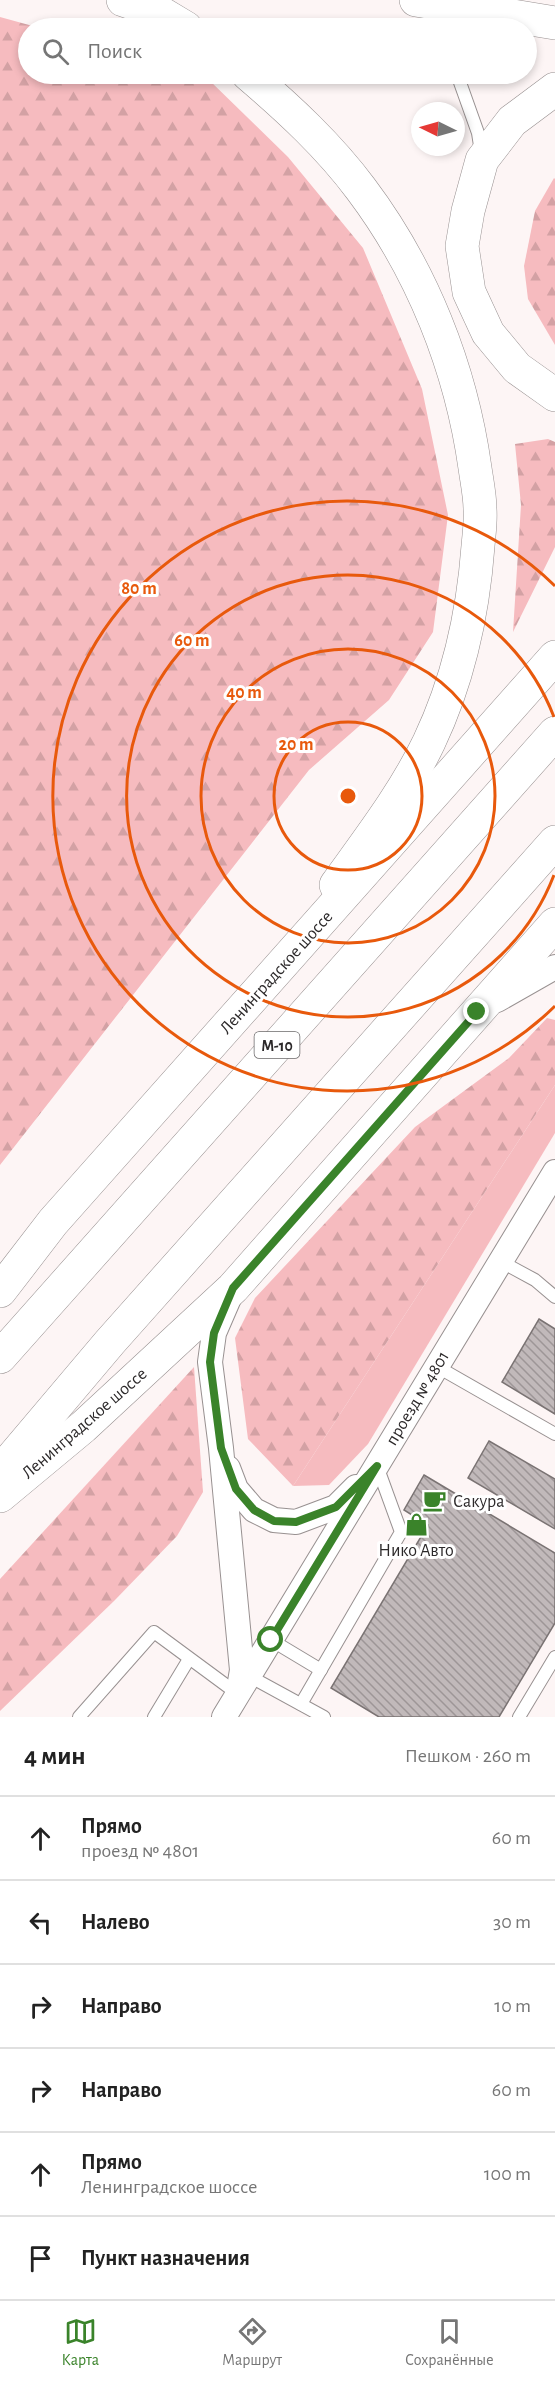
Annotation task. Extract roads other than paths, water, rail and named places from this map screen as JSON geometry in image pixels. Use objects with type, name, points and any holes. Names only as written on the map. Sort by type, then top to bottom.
[{"type":"main road","points":[[123,0],[169,18]]},
{"type":"main road","points":[[431,11],[510,18]]},
{"type":"main road","points":[[537,20],[555,22]]},
{"type":"main road","points":[[252,999],[389,812],[428,742],[448,693],[464,642],[476,578],[480,510],[470,429],[439,326],[419,284],[395,241],[361,189],[305,125],[259,84]]},
{"type":"main road","points":[[555,90],[512,121],[482,160],[468,211],[462,246],[469,292],[488,333],[517,368],[555,395]]},
{"type":"main road","name":"Ленинградское шоссе","points":[[0,1291],[53,1222],[555,657]]},
{"type":"main road","name":"М-10","points":[[0,1357],[555,733]]},
{"type":"main road","name":"Ленинградское шоссе","points":[[0,1472],[111,1342],[555,842]]},
{"type":"main road","name":"Ленинградское шоссе","points":[[0,1496],[83,1427],[233,1288],[555,924]]},
{"type":"street","points":[[477,1012],[555,967]]},
{"type":"street","name":"проезд № 4801","points":[[224,1717],[555,1172]]},
{"type":"street","points":[[233,1288],[214,1333],[210,1362],[221,1448],[244,1685]]},
{"type":"street","points":[[221,1448],[236,1489],[254,1510],[274,1521],[296,1522],[336,1507],[377,1466]]},
{"type":"lane","points":[[461,84],[478,133],[482,160]]},
{"type":"lane","points":[[500,1261],[535,1280],[555,1297]]},
{"type":"lane","points":[[436,1366],[555,1434]]},
{"type":"lane","points":[[301,1704],[400,1532],[377,1466]]},
{"type":"lane","points":[[79,1717],[154,1632],[189,1659],[244,1685],[301,1704],[324,1717]]},
{"type":"lane","points":[[271,1640],[321,1670]]},
{"type":"lane","points":[[519,1717],[555,1657]]},
{"type":"lane","points":[[154,1717],[189,1659]]},
{"type":"place","name":"Сакура","points":[[435,1501]]},
{"type":"place","name":"Нико Авто","points":[[416,1524]]}]
